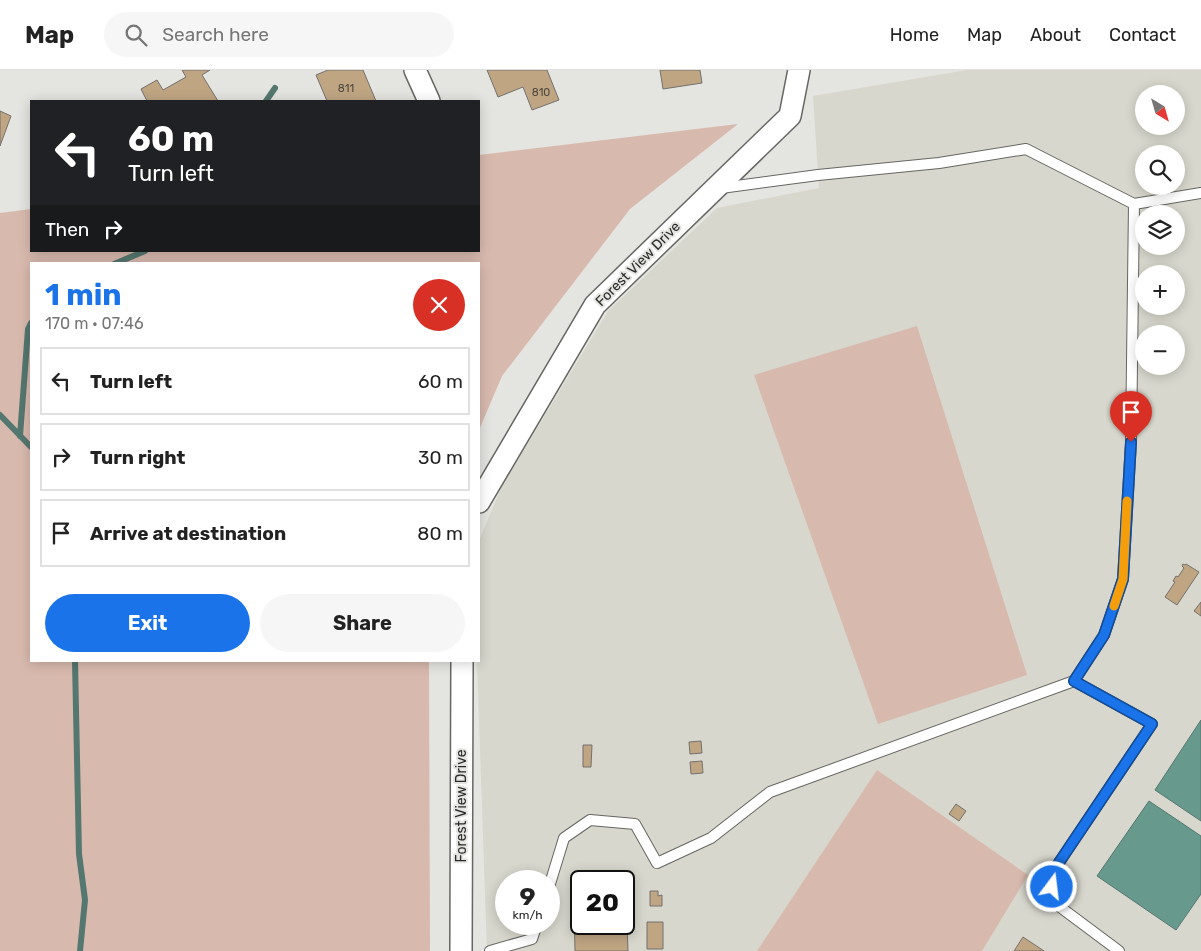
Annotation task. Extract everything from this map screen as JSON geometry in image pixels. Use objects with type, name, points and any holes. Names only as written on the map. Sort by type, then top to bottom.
[{"type":"street","points":[[415,70],[429,100]]},
{"type":"street","name":"Forest View Drive","points":[[480,500],[595,305],[790,116],[799,70]]},
{"type":"street","name":"Forest View Drive","points":[[461,951],[462,662]]},
{"type":"lane","points":[[716,188],[818,175],[940,163],[1026,149],[1134,204],[1201,193]]},
{"type":"lane","points":[[554,870],[564,838],[590,820],[635,824],[657,863],[711,838],[770,792],[1074,681],[1104,635],[1123,579],[1131,442],[1134,204]]},
{"type":"lane","points":[[1074,681],[1152,724],[1052,873],[1052,901],[1119,951]]},
{"type":"lane","points":[[490,951],[532,939],[533,935]]},
{"type":"shaded area","points":[[967,70],[1201,70],[1201,951],[487,951],[477,662],[480,662],[480,539],[501,488],[608,311],[717,208],[819,188],[813,96]]},
{"type":"shaded area","points":[[738,124],[630,209],[502,376],[480,428],[480,262],[30,262],[30,662],[429,662],[430,951],[0,951],[0,213],[30,209],[30,252],[480,252],[480,155]]},
{"type":"shaded area","points":[[917,326],[1027,675],[878,724],[754,375]]},
{"type":"shaded area","points":[[1201,720],[1201,821],[1155,790]]},
{"type":"shaded area","points":[[877,770],[1028,875],[982,951],[757,951]]},
{"type":"shaded area","points":[[1149,801],[1201,836],[1201,894],[1176,930],[1097,876]]},
{"type":"building","points":[[182,70],[210,70],[202,75],[217,100],[146,100],[141,89],[157,80],[163,90],[186,77]]},
{"type":"building","points":[[328,70],[363,70],[376,100],[327,100],[316,75]]},
{"type":"building","points":[[487,70],[547,70],[559,100],[532,110],[523,87],[498,97]]},
{"type":"building","points":[[660,70],[700,70],[702,83],[663,89]]},
{"type":"building","points":[[0,111],[11,116],[0,146]]},
{"type":"building","points":[[1183,564],[1199,572],[1177,605],[1165,597],[1175,582],[1173,581],[1176,576],[1178,577],[1184,568]]},
{"type":"building","points":[[1201,602],[1201,616],[1194,611]]},
{"type":"building","points":[[701,741],[702,753],[690,754],[689,742]]},
{"type":"building","points":[[583,745],[592,745],[591,767],[583,767]]},
{"type":"building","points":[[702,761],[703,773],[691,774],[690,762]]},
{"type":"building","points":[[956,804],[966,811],[959,821],[949,814]]},
{"type":"building","points":[[650,891],[658,891],[658,896],[662,895],[662,906],[650,906]]},
{"type":"building","points":[[647,922],[663,922],[663,949],[647,949]]},
{"type":"building","points":[[575,935],[627,935],[628,951],[575,951]]},
{"type":"building","points":[[1023,937],[1044,951],[1014,951]]},
{"type":"waterway","points":[[267,100],[275,88]]},
{"type":"waterway","points":[[119,262],[143,252]]},
{"type":"waterway","points":[[20,436],[28,329],[30,325]]},
{"type":"waterway","points":[[0,415],[30,446]]},
{"type":"waterway","points":[[75,662],[79,854],[85,900],[80,951]]},
{"type":"slow traffic","points":[[1114,606],[1123,579],[1127,501]]},
{"type":"route","points":[[1052,887],[1052,873],[1152,724],[1074,681],[1104,635],[1123,579],[1131,442]]}]
